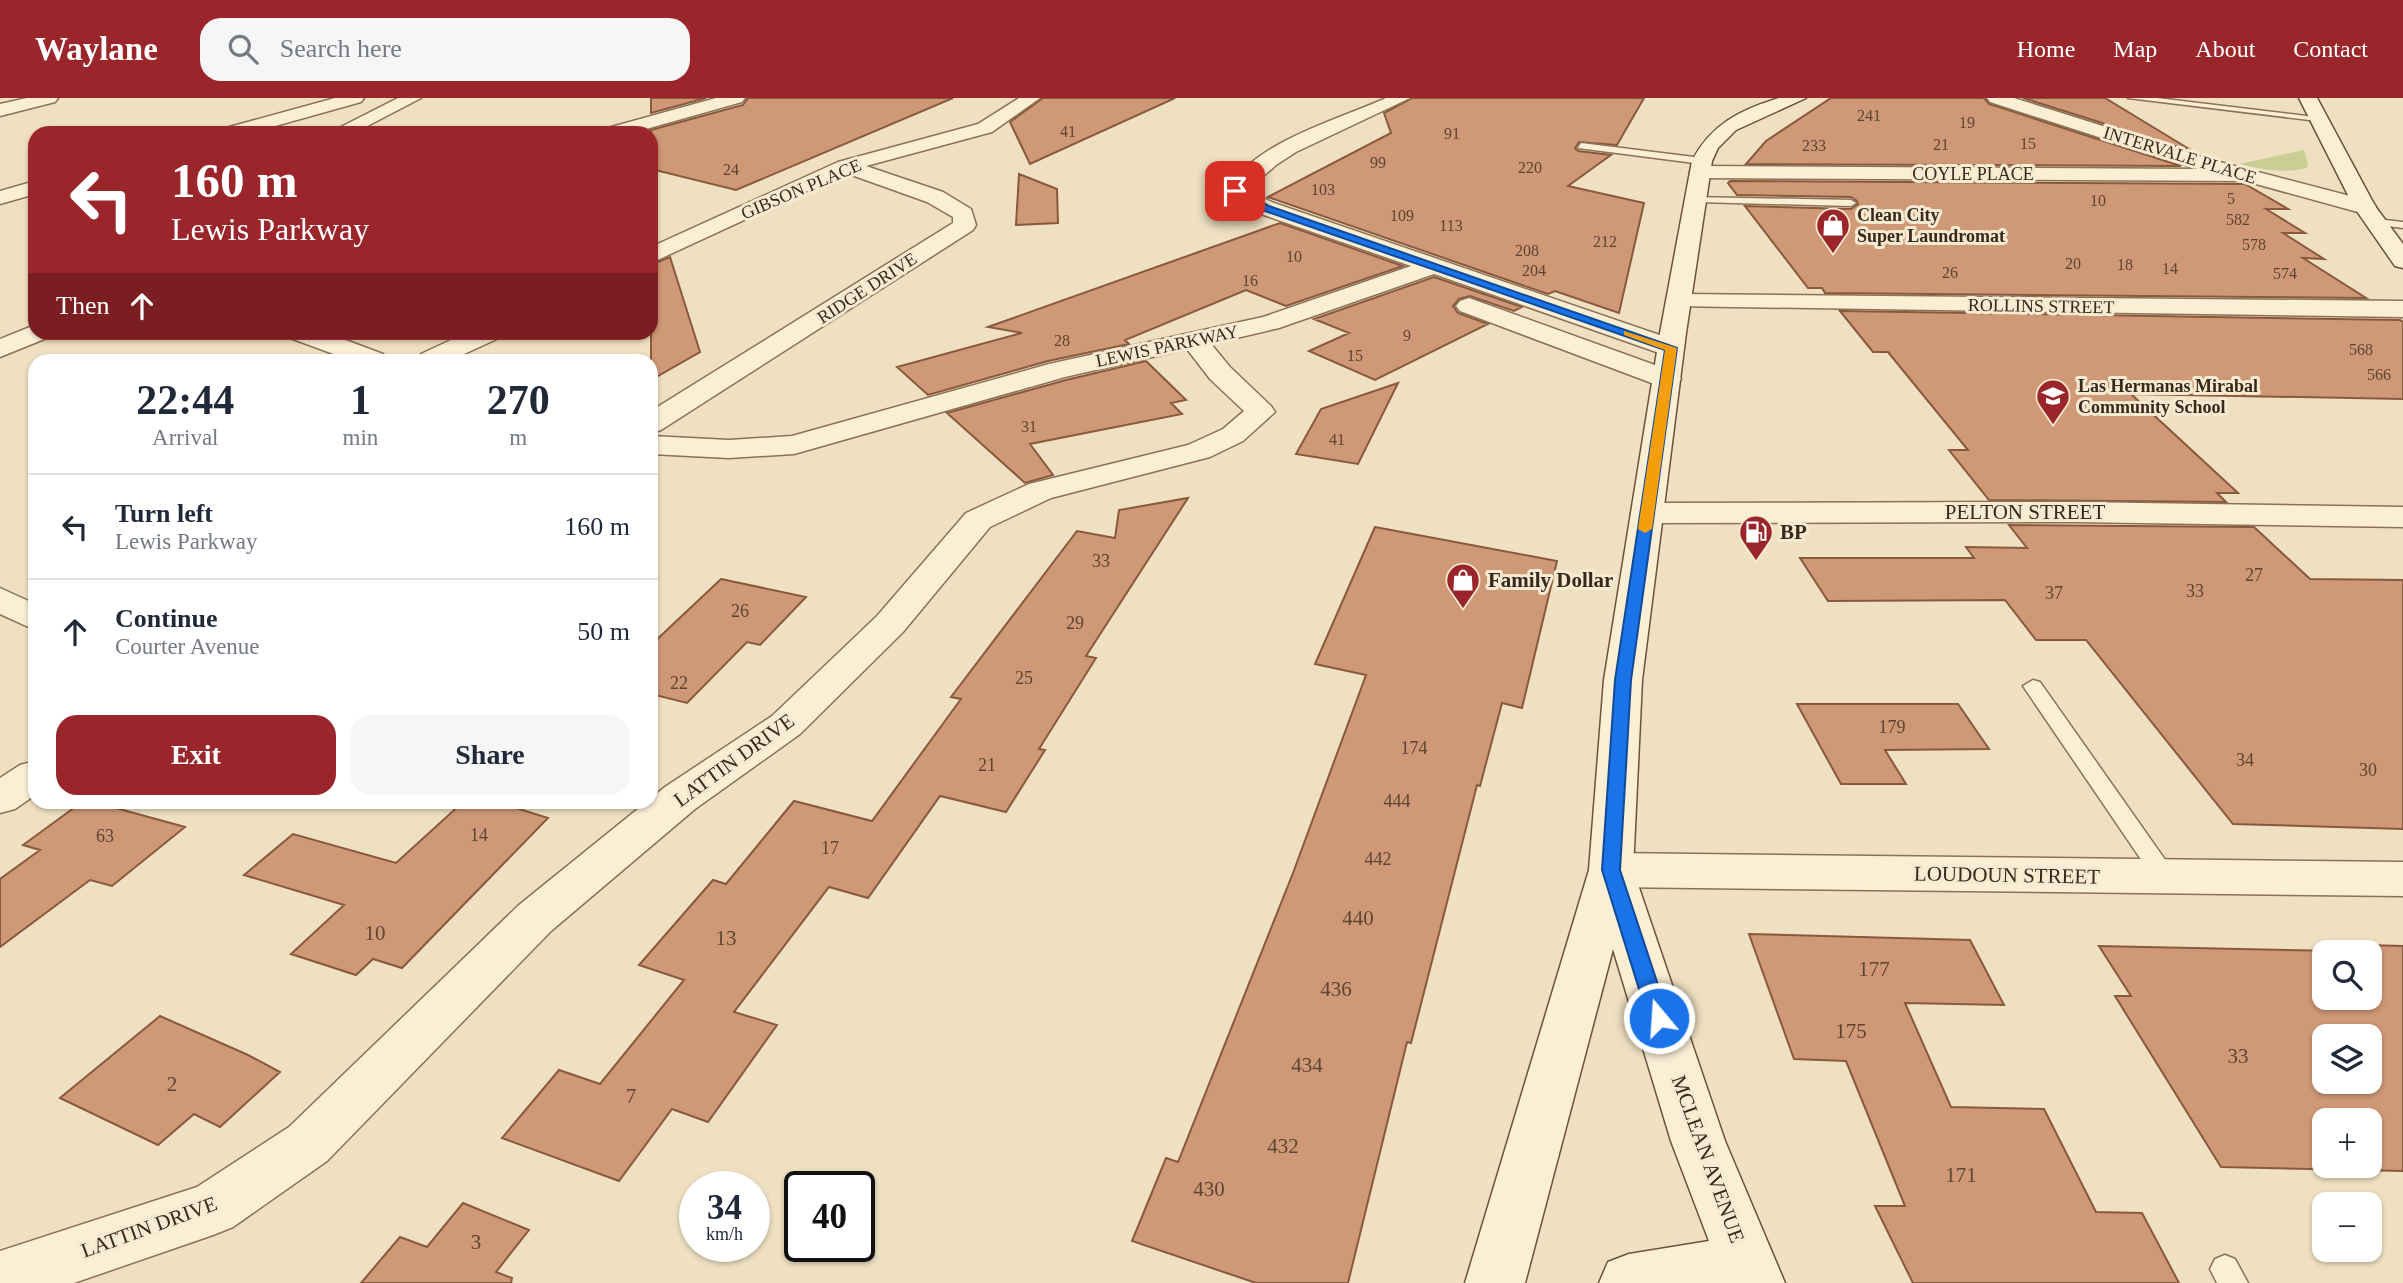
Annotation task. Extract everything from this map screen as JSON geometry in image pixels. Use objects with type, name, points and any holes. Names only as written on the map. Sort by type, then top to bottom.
[{"type":"street","points":[[0,110],[49,98]]},
{"type":"street","points":[[254,126],[355,98]]},
{"type":"street","points":[[354,126],[412,98]]},
{"type":"street","points":[[636,126],[736,98]]},
{"type":"street","name":"GIBSON PLACE","points":[[658,253],[845,166],[985,128],[1031,98]]},
{"type":"street","points":[[1401,98],[1287,151],[1250,172],[1235,191],[1242,198],[1438,286],[1669,364]]},
{"type":"street","name":"MCLEAN AVENUE","points":[[1751,1274],[1698,1141],[1611,870],[1623,680],[1669,364],[1700,177],[1716,135],[1730,125],[1797,98]]},
{"type":"street","name":"INTERVALE PLACE","points":[[1996,98],[2371,215]]},
{"type":"street","points":[[2308,98],[2371,215],[2403,261]]},
{"type":"street","name":"RIDGE DRIVE","points":[[658,420],[965,225],[963,214],[935,197],[845,166]]},
{"type":"street","name":"COYLE PLACE","points":[[1700,177],[2245,175]]},
{"type":"street","points":[[0,198],[28,189]]},
{"type":"street","name":"LEWIS PARKWAY","points":[[658,445],[729,449],[794,445],[1059,370],[1270,323],[1398,280],[1438,286]]},
{"type":"street","points":[[1438,286],[1669,364]]},
{"type":"street","name":"ROLLINS STREET","points":[[1680,301],[2403,309]]},
{"type":"street","points":[[0,349],[28,336]]},
{"type":"street","points":[[320,340],[357,354]]},
{"type":"street","points":[[444,354],[473,340]]},
{"type":"street","name":"LATTIN DRIVE","points":[[0,1280],[214,1208],[308,1144],[535,918],[680,798],[786,725],[890,624],[978,520],[1040,491],[1199,451],[1233,435],[1261,412],[1220,373],[1194,341]]},
{"type":"street","name":"PELTON STREET","points":[[1647,513],[2074,512],[2403,517]]},
{"type":"street","points":[[0,599],[28,615]]},
{"type":"street","points":[[0,798],[28,780]]},
{"type":"street","points":[[1495,1283],[1611,870]]},
{"type":"street","name":"LOUDOUN STREET","points":[[1611,870],[2403,879]]},
{"type":"street","points":[[1629,1283],[1751,1274]]},
{"type":"lane","points":[[2132,98],[2318,118]]},
{"type":"lane","points":[[1581,146],[1700,177],[1852,203]]},
{"type":"lane","points":[[2371,215],[2403,225]]},
{"type":"lane","points":[[2033,686],[2165,877]]},
{"type":"green space","points":[[2304,150],[2307,168],[2298,170],[2281,171],[2239,164]]},
{"type":"building","points":[[651,98],[706,98],[651,113]]},
{"type":"building","points":[[748,98],[953,98],[736,190],[658,171],[658,128],[743,105]]},
{"type":"building","points":[[1043,98],[1175,98],[1030,164],[1010,122]]},
{"type":"building","points":[[1412,98],[1644,98],[1617,145],[1579,142],[1575,148],[1578,151],[1611,155],[1568,186],[1644,203],[1619,313],[1555,291],[1548,294],[1268,197],[1391,133],[1384,113]]},
{"type":"building","points":[[1831,98],[1984,98],[1989,104],[2181,166],[1746,164],[1766,141]]},
{"type":"building","points":[[2023,98],[2105,98],[2194,152]]},
{"type":"building","points":[[1019,174],[1057,189],[1058,223],[1016,225]]},
{"type":"building","points":[[1728,183],[2245,184],[2288,209],[2266,209],[2305,233],[2283,233],[2324,259],[2303,258],[2366,298],[1825,293],[1822,288],[1808,288],[1745,206],[1851,209],[1858,204],[1857,201],[1851,197],[1737,195]]},
{"type":"building","points":[[1280,223],[1403,266],[1286,306],[1246,290],[1125,340],[1129,344],[1048,361],[928,395],[897,367],[1022,333],[988,327]]},
{"type":"building","points":[[670,257],[700,352],[658,376],[658,354],[651,354],[651,340],[658,340],[658,262]]},
{"type":"building","points":[[1434,277],[1522,307],[1514,311],[1470,296],[1459,299],[1453,306],[1458,313],[1488,324],[1375,380],[1309,351],[1349,333],[1314,319]]},
{"type":"building","points":[[1840,311],[2400,320],[2403,322],[2403,399],[2131,394],[2238,493],[2217,493],[2226,502],[1989,500],[1949,450],[1968,450],[1888,352],[1873,352]]},
{"type":"building","points":[[1146,361],[1186,400],[1171,403],[1182,414],[1030,444],[1053,475],[1025,483],[947,413],[1066,380]]},
{"type":"building","points":[[1398,383],[1358,464],[1296,454],[1321,409]]},
{"type":"building","points":[[1188,498],[1086,656],[1096,658],[1039,749],[1045,750],[1006,812],[940,796],[868,898],[829,887],[734,1012],[777,1025],[708,1122],[672,1109],[619,1181],[502,1138],[559,1070],[600,1084],[684,980],[639,965],[713,880],[726,884],[794,801],[872,821],[961,699],[951,697],[1077,531],[1115,538],[1119,510]]},
{"type":"building","points":[[2009,525],[2254,527],[2310,579],[2403,580],[2403,829],[2233,824],[2086,640],[2036,640],[2005,600],[1828,601],[1800,558],[1974,558],[1966,547],[2027,548]]},
{"type":"building","points":[[1375,527],[1557,561],[1522,708],[1502,703],[1480,786],[1477,785],[1411,1043],[1407,1042],[1348,1283],[1256,1283],[1132,1241],[1166,1158],[1178,1162],[1293,873],[1366,675],[1315,664]]},
{"type":"building","points":[[721,579],[806,597],[760,645],[747,642],[687,703],[658,696],[658,638]]},
{"type":"building","points":[[1797,704],[1958,704],[1989,749],[1885,750],[1906,784],[1841,784]]},
{"type":"building","points":[[72,809],[119,809],[185,827],[112,886],[90,880],[0,947],[0,879],[40,850],[23,845]]},
{"type":"building","points":[[455,809],[519,809],[548,818],[402,968],[373,959],[356,975],[291,954],[344,905],[244,875],[293,834],[396,863]]},
{"type":"building","points":[[1749,934],[1970,940],[2004,1005],[1905,1003],[1951,1107],[2044,1109],[2096,1212],[2142,1213],[2179,1283],[1913,1283],[1875,1206],[1905,1206],[1846,1061],[1794,1059]]},
{"type":"building","points":[[2382,945],[2403,946],[2403,1171],[2382,1171],[2382,1108],[2312,1108],[2312,1169],[2221,1167],[2115,996],[2131,996],[2099,946],[2312,950],[2312,1010],[2382,1010]]},
{"type":"building","points":[[160,1016],[280,1072],[220,1127],[194,1114],[158,1145],[60,1098]]},
{"type":"building","points":[[463,1203],[529,1230],[496,1272],[512,1278],[511,1283],[361,1283],[400,1237],[427,1247]]},
{"type":"slow traffic","points":[[1628,333],[1671,348],[1645,529]]},
{"type":"place","name":"Clean City Super Laundromat","points":[[1833,255]]},
{"type":"place","name":"Las Hermanas Mirabal Community School","points":[[2053,426]]},
{"type":"place","name":"BP","points":[[1756,562]]},
{"type":"place","name":"Family Dollar","points":[[1463,610]]},
{"type":"route","points":[[1235,191],[1242,198],[1266,208],[1671,348],[1623,680],[1611,870],[1659,1018]]}]
